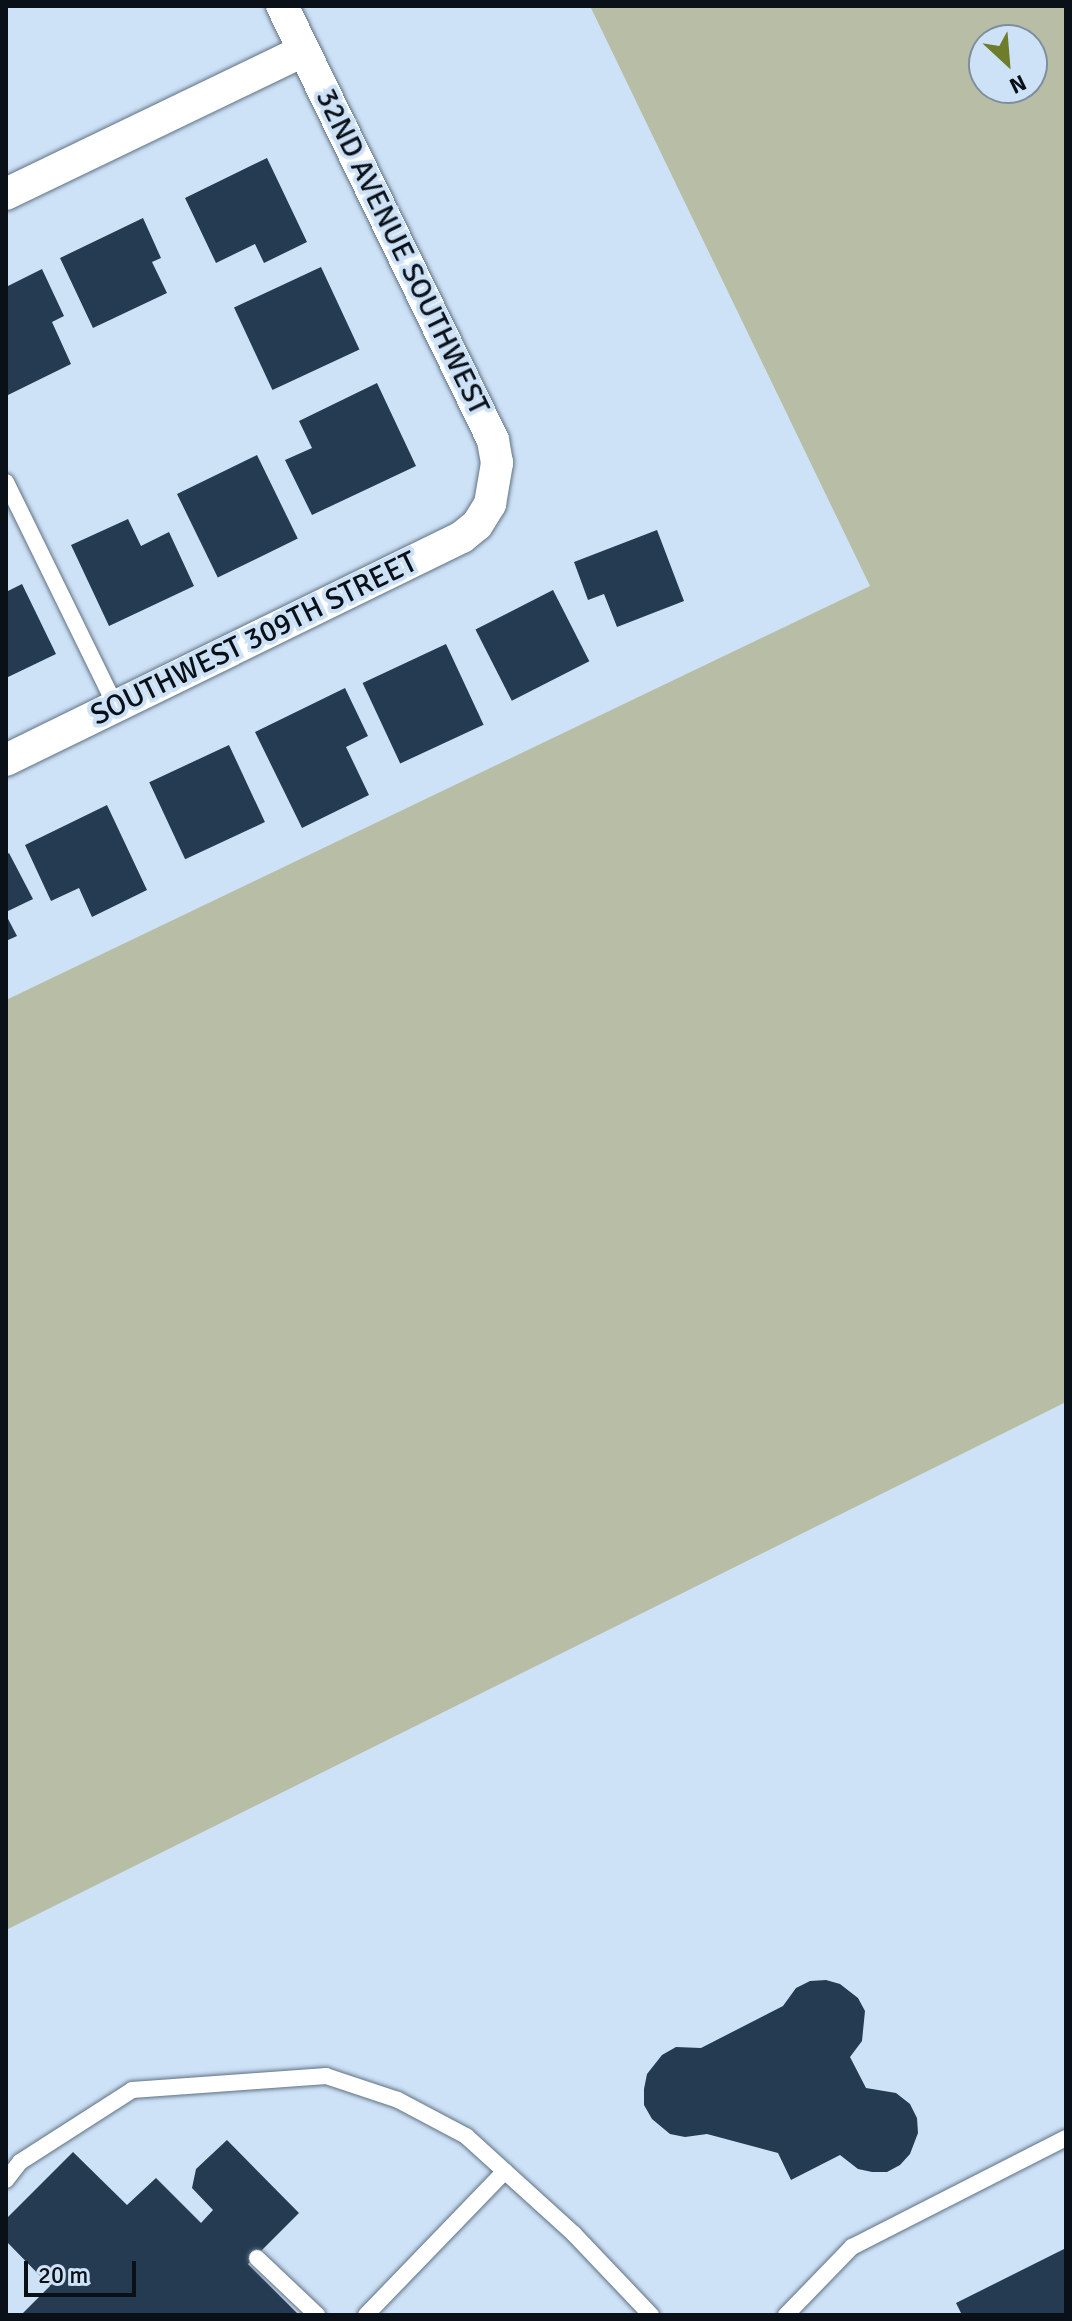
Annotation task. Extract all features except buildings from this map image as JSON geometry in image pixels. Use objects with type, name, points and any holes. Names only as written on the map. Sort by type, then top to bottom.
[{"type":"street","name":"32ND AVENUE SOUTHWEST","points":[[282,6],[493,440],[497,463],[490,504]]},
{"type":"street","points":[[6,194],[303,51]]},
{"type":"street","name":"SOUTHWEST 309TH STREET","points":[[6,760],[462,537],[477,525],[490,504]]},
{"type":"lane","points":[[6,482],[116,707]]},
{"type":"lane","points":[[6,2180],[20,2162],[132,2090],[326,2076],[412,2107],[466,2136],[574,2234],[651,2315]]},
{"type":"lane","points":[[786,2315],[852,2247],[1066,2138]]},
{"type":"lane","points":[[366,2315],[505,2171]]},
{"type":"lane","points":[[257,2258],[317,2315]]},
{"type":"green space","points":[[590,6],[1066,6],[1066,1402],[6,1930],[6,1000],[870,586]]}]
